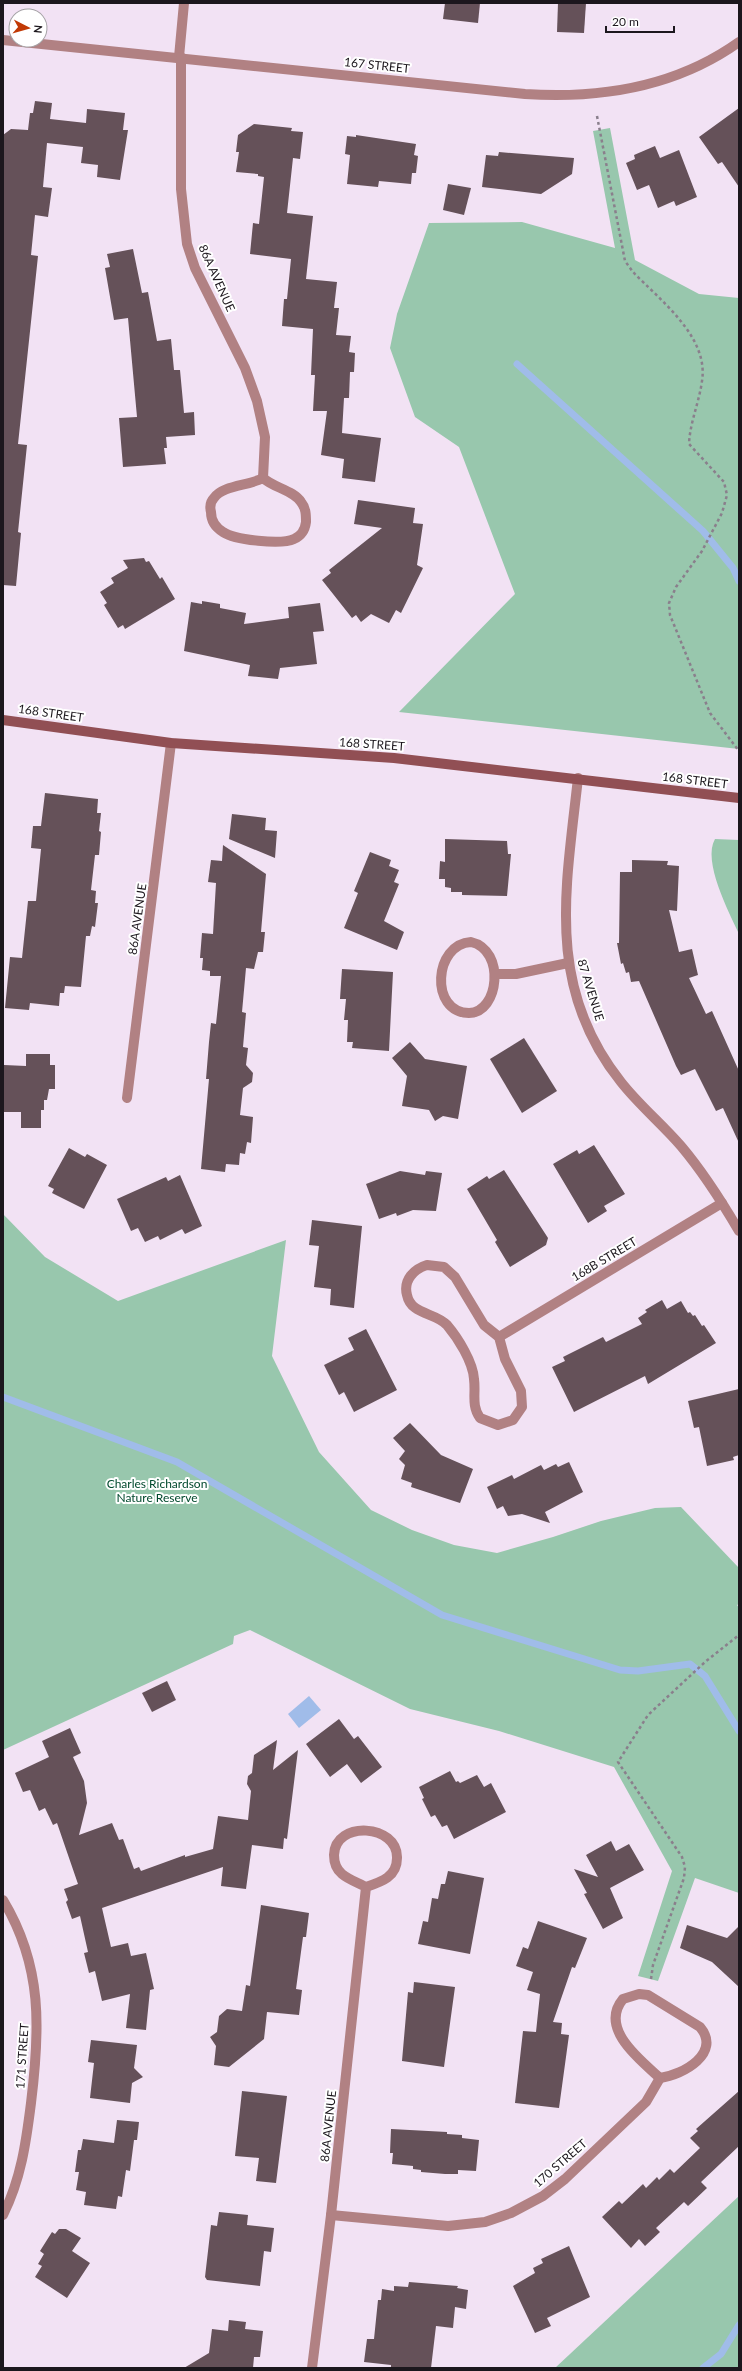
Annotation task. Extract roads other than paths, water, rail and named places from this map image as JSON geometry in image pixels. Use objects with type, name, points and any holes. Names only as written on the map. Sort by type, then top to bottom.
[{"type":"main road","name":"168 STREET","points":[[3,720],[171,743],[394,758],[578,778],[739,798]]},
{"type":"street","name":"86A AVENUE","points":[[184,3],[180,57],[181,189],[187,244],[195,268],[245,368],[257,401],[265,437],[263,478]]},
{"type":"street","name":"167 STREET","points":[[3,40],[180,57],[525,94],[575,96],[617,92],[664,80],[703,64],[739,42]]},
{"type":"street","points":[[263,478],[302,503],[306,514],[305,527],[301,534],[294,539],[279,542],[237,537],[224,533],[213,523],[210,506],[217,495],[224,490],[249,485],[263,478]]},
{"type":"street","name":"86A AVENUE","points":[[127,1098],[156,876],[171,743]]},
{"type":"street","name":"87 AVENUE","points":[[578,778],[565,896],[566,947],[568,963],[582,1014],[603,1056],[626,1088],[689,1157],[722,1203],[739,1231]]},
{"type":"street","points":[[471,942],[482,946],[491,958],[495,974],[488,1000],[481,1008],[473,1012],[456,1011],[446,1002],[442,990],[444,966],[449,952],[458,945],[471,942]]},
{"type":"street","points":[[495,974],[521,973],[568,963]]},
{"type":"street","name":"168B STREET","points":[[500,1337],[722,1203]]},
{"type":"street","points":[[427,1265],[440,1265],[448,1269],[484,1325],[500,1337],[505,1359],[518,1384],[523,1402],[521,1410],[513,1420],[498,1425],[486,1422],[477,1413],[474,1402],[474,1380],[469,1362],[446,1325],[418,1310],[412,1304],[406,1292],[409,1278],[417,1269],[427,1265]]},
{"type":"street","points":[[350,1833],[379,1833],[388,1837],[396,1850],[397,1864],[391,1876],[366,1887],[342,1875],[336,1866],[334,1855],[336,1844],[350,1833]]},
{"type":"street","name":"86A AVENUE","points":[[312,2368],[331,2215],[366,1887]]},
{"type":"street","name":"171 STREET","points":[[3,1900],[19,1932],[29,1959],[36,1992],[38,2024],[34,2080],[23,2162],[18,2182],[3,2215]]},
{"type":"street","points":[[632,1995],[648,1995],[695,2022],[706,2036],[706,2048],[699,2061],[673,2076],[660,2078],[620,2036],[614,2018],[615,2011],[623,1999],[632,1995]]},
{"type":"street","name":"170 STREET","points":[[331,2215],[448,2226],[479,2223],[511,2213],[543,2196],[565,2179],[646,2102],[660,2078]]},
{"type":"water","points":[[309,1696],[321,1710],[299,1728],[288,1714]]},
{"type":"waterway","points":[[517,364],[703,531],[733,568],[739,581]]},
{"type":"waterway","points":[[3,1397],[177,1462],[442,1615],[620,1670],[638,1671],[690,1664],[705,1676],[739,1731]]},
{"type":"waterway","points":[[703,2368],[721,2354],[739,2325]]},
{"type":"park label","name":"Charles Richardson Nature Reserve","points":[[157,1490]]}]
